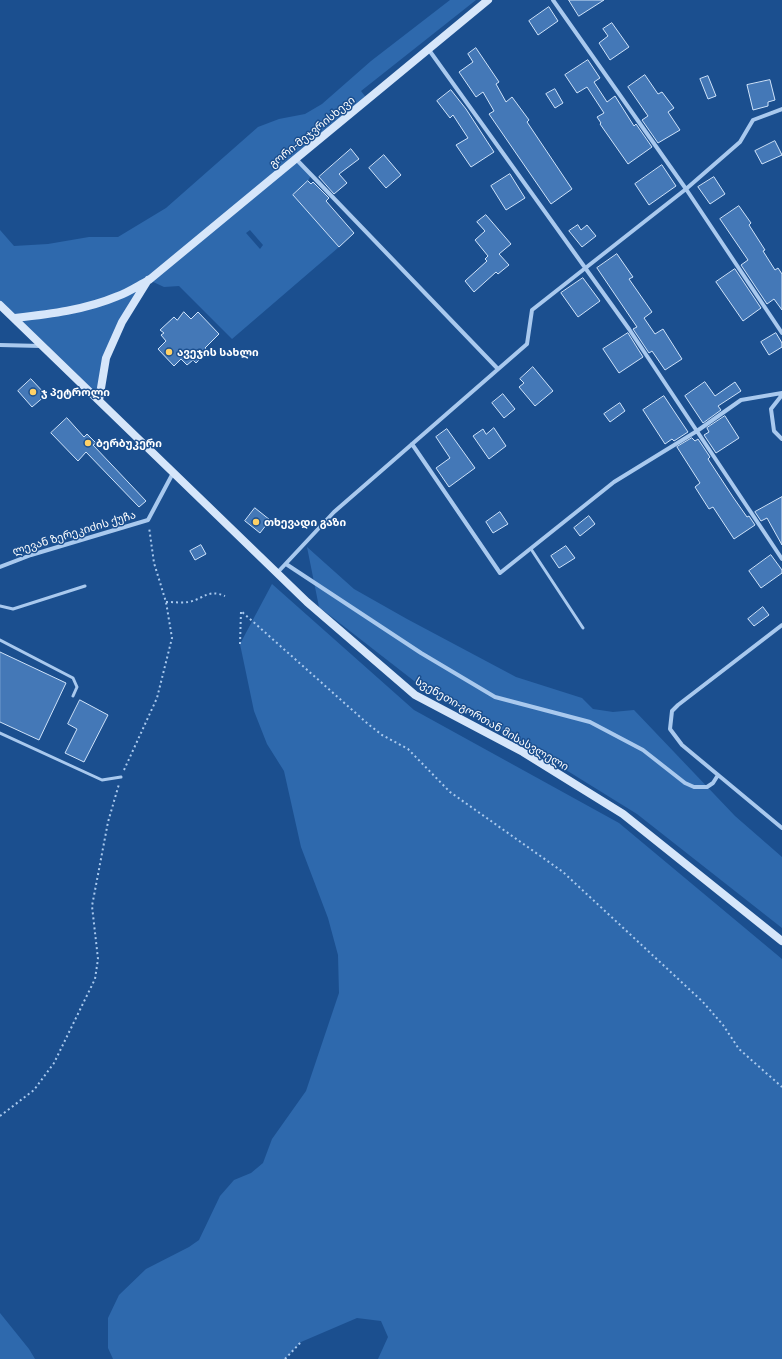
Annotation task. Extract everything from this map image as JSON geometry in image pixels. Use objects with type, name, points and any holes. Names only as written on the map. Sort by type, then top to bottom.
[{"type":"main road","name":"გორი-მეჯვრისხევი","points":[[14,318],[58,314],[92,305],[119,296],[149,280],[488,0]]},
{"type":"main road","name":"გორი-მეჯვრისხევი","points":[[99,400],[106,358],[122,322],[149,280]]},
{"type":"main road","name":"სვენეთი-გორთან მისასვლელი","points":[[0,305],[307,602],[414,695],[523,752],[623,814],[782,941]]},
{"type":"street","points":[[553,0],[686,189],[782,333]]},
{"type":"street","points":[[429,50],[629,329],[782,559]]},
{"type":"street","points":[[277,573],[334,512],[527,344],[532,310],[686,189],[740,142],[753,120],[782,109]]},
{"type":"street","points":[[296,159],[498,369]]},
{"type":"street","points":[[0,345],[44,346]]},
{"type":"street","points":[[412,444],[500,573],[614,482],[697,431],[741,400],[782,394]]},
{"type":"street","points":[[782,394],[771,410],[774,431],[782,439]]},
{"type":"street","name":"ლევან ზერეკიძის ქუჩა","points":[[0,567],[31,555],[148,520],[174,473]]},
{"type":"street","points":[[286,564],[421,653],[495,696],[590,722],[642,750],[685,783],[694,787],[707,787],[713,783],[718,775]]},
{"type":"street","points":[[782,625],[678,705],[672,712],[670,729],[682,745],[782,828]]},
{"type":"lane","points":[[531,548],[583,628]]},
{"type":"lane","points":[[0,606],[13,609],[85,586]]},
{"type":"lane","points":[[0,640],[73,678],[77,687],[73,696]]},
{"type":"lane","points":[[0,733],[102,780],[121,777]]},
{"type":"path","points":[[0,1116],[34,1090],[54,1063],[95,979],[98,958],[92,906],[108,822],[121,777],[158,698],[172,638],[166,602],[154,563],[148,520]]},
{"type":"path","points":[[166,602],[188,602],[199,599],[208,593],[217,592],[225,596]]},
{"type":"path","points":[[240,644],[241,611],[372,727],[382,735],[408,749],[450,792],[563,872],[703,1002],[723,1025],[739,1049],[782,1087]]},
{"type":"path","points":[[285,1359],[301,1342]]},
{"type":"shaded area","points":[[450,0],[476,0],[361,91],[368,100],[296,159],[311,175],[308,181],[293,195],[339,247],[232,339],[179,286],[164,287],[149,280],[106,358],[99,400],[0,305],[0,230],[14,246],[48,244],[89,237],[118,237],[166,208],[258,127],[279,119],[305,114],[322,104],[371,61]],"holes":[[[250,230],[263,245],[260,249],[246,233]]]},
{"type":"shaded area","points":[[307,547],[354,589],[516,677],[582,698],[593,709],[613,712],[634,710],[735,816],[782,857],[782,928],[637,814],[516,739],[427,691],[319,607]]},
{"type":"shaded area","points":[[272,584],[414,710],[619,823],[782,959],[782,1359],[378,1359],[388,1337],[381,1321],[357,1318],[301,1342],[285,1359],[113,1359],[108,1348],[108,1318],[119,1295],[146,1269],[189,1247],[199,1240],[220,1196],[234,1180],[251,1173],[263,1163],[272,1139],[306,1091],[339,993],[338,955],[328,918],[301,847],[284,771],[267,744],[254,711],[240,644]]},
{"type":"shaded area","points":[[0,1313],[29,1349],[35,1359],[0,1359]]},
{"type":"building","points":[[569,0],[604,0],[579,16]]},
{"type":"building","points":[[549,7],[558,21],[538,35],[529,21]]},
{"type":"building","points":[[612,23],[629,47],[610,60],[599,43],[608,36],[603,29]]},
{"type":"building","points":[[476,48],[499,82],[496,84],[506,102],[512,97],[529,120],[527,122],[572,189],[551,204],[489,114],[494,111],[483,92],[476,97],[459,72],[473,62],[468,54]]},
{"type":"building","points":[[588,60],[600,78],[594,82],[607,102],[615,96],[634,126],[636,124],[652,147],[628,164],[600,124],[601,123],[597,117],[604,113],[587,87],[577,93],[565,75]]},
{"type":"building","points":[[645,75],[658,94],[662,92],[674,108],[668,112],[680,130],[658,143],[642,120],[648,116],[628,87]]},
{"type":"building","points":[[708,76],[716,96],[708,99],[700,79]]},
{"type":"building","points":[[770,80],[775,100],[768,102],[768,106],[753,110],[747,85]]},
{"type":"building","points":[[555,89],[563,103],[555,108],[546,94]]},
{"type":"building","points":[[451,90],[466,109],[494,152],[471,167],[456,145],[468,138],[453,115],[450,118],[437,101]]},
{"type":"building","points":[[775,141],[782,155],[762,164],[755,151]]},
{"type":"building","points":[[351,149],[359,159],[339,174],[347,183],[334,194],[319,177]]},
{"type":"building","points":[[384,155],[401,175],[386,188],[369,168]]},
{"type":"building","points":[[662,165],[676,186],[649,205],[635,184]]},
{"type":"building","points":[[510,174],[525,198],[506,210],[491,186]]},
{"type":"building","points":[[714,177],[725,194],[710,204],[698,187]]},
{"type":"building","points":[[308,181],[311,184],[313,182],[329,198],[326,201],[354,233],[339,247],[293,195]]},
{"type":"building","points":[[739,206],[751,223],[749,225],[765,250],[763,251],[775,270],[778,268],[782,274],[782,310],[774,299],[767,304],[741,265],[748,260],[720,219]]},
{"type":"building","points":[[486,215],[511,244],[499,254],[509,265],[498,274],[496,272],[474,292],[465,281],[487,261],[485,259],[488,256],[475,240],[485,231],[477,222]]},
{"type":"building","points":[[578,225],[581,230],[587,225],[596,236],[582,247],[569,231]]},
{"type":"building","points":[[617,254],[633,277],[629,279],[652,312],[644,318],[655,334],[663,329],[682,359],[665,370],[652,351],[649,353],[633,329],[637,327],[597,268]]},
{"type":"building","points":[[735,269],[761,308],[743,321],[716,282]]},
{"type":"building","points":[[583,278],[600,301],[578,317],[561,293]]},
{"type":"building","points":[[184,312],[191,319],[198,312],[219,334],[205,348],[208,351],[196,363],[193,360],[187,365],[181,359],[174,366],[158,349],[166,341],[161,335],[164,333],[160,330],[174,317],[177,320]]},
{"type":"building","points":[[628,333],[643,357],[619,373],[603,349]]},
{"type":"building","points":[[776,333],[782,343],[782,347],[769,355],[761,342]]},
{"type":"building","points":[[533,367],[553,391],[535,406],[519,387],[524,383],[520,379]]},
{"type":"building","points":[[31,379],[46,395],[32,407],[18,391]]},
{"type":"building","points":[[705,382],[715,396],[735,382],[741,391],[718,406],[721,410],[703,423],[685,396]]},
{"type":"building","points":[[503,394],[515,409],[504,418],[492,403]]},
{"type":"building","points":[[664,396],[688,432],[674,441],[672,439],[665,444],[643,410]]},
{"type":"building","points":[[620,403],[625,411],[610,422],[604,414]]},
{"type":"building","points":[[725,416],[739,438],[716,453],[704,435],[709,432],[707,428]]},
{"type":"building","points":[[67,418],[84,437],[87,434],[96,443],[93,445],[146,501],[139,507],[86,452],[78,461],[51,433]]},
{"type":"building","points":[[494,428],[506,446],[489,459],[473,436],[483,429],[486,434]]},
{"type":"building","points":[[447,429],[475,468],[449,487],[436,468],[450,458],[436,437]]},
{"type":"building","points":[[692,438],[695,441],[698,439],[710,457],[708,459],[733,497],[747,517],[749,516],[755,525],[734,539],[713,507],[709,509],[695,487],[700,483],[677,447]]},
{"type":"building","points":[[782,497],[782,545],[767,518],[761,521],[755,512]]},
{"type":"building","points":[[255,508],[270,520],[260,533],[245,521]]},
{"type":"building","points":[[500,512],[508,524],[493,533],[486,522]]},
{"type":"building","points":[[589,516],[595,524],[580,536],[574,528]]},
{"type":"building","points":[[201,545],[206,554],[195,560],[190,551]]},
{"type":"building","points":[[566,546],[575,558],[559,568],[551,556]]},
{"type":"building","points":[[771,555],[782,570],[782,573],[761,588],[749,571]]},
{"type":"building","points":[[763,607],[769,615],[754,626],[748,619]]},
{"type":"building","points":[[0,652],[66,683],[39,740],[0,722]]},
{"type":"building","points":[[80,700],[108,715],[84,762],[65,753],[77,729],[68,724]]},
{"type":"place","name":"ავეჯის სახლი","points":[[169,352]]},
{"type":"place","name":"ჯ პეტროლი","points":[[33,392]]},
{"type":"place","name":"ბერბუკერი","points":[[88,443]]},
{"type":"place","name":"თხევადი გაზი","points":[[256,522]]}]
